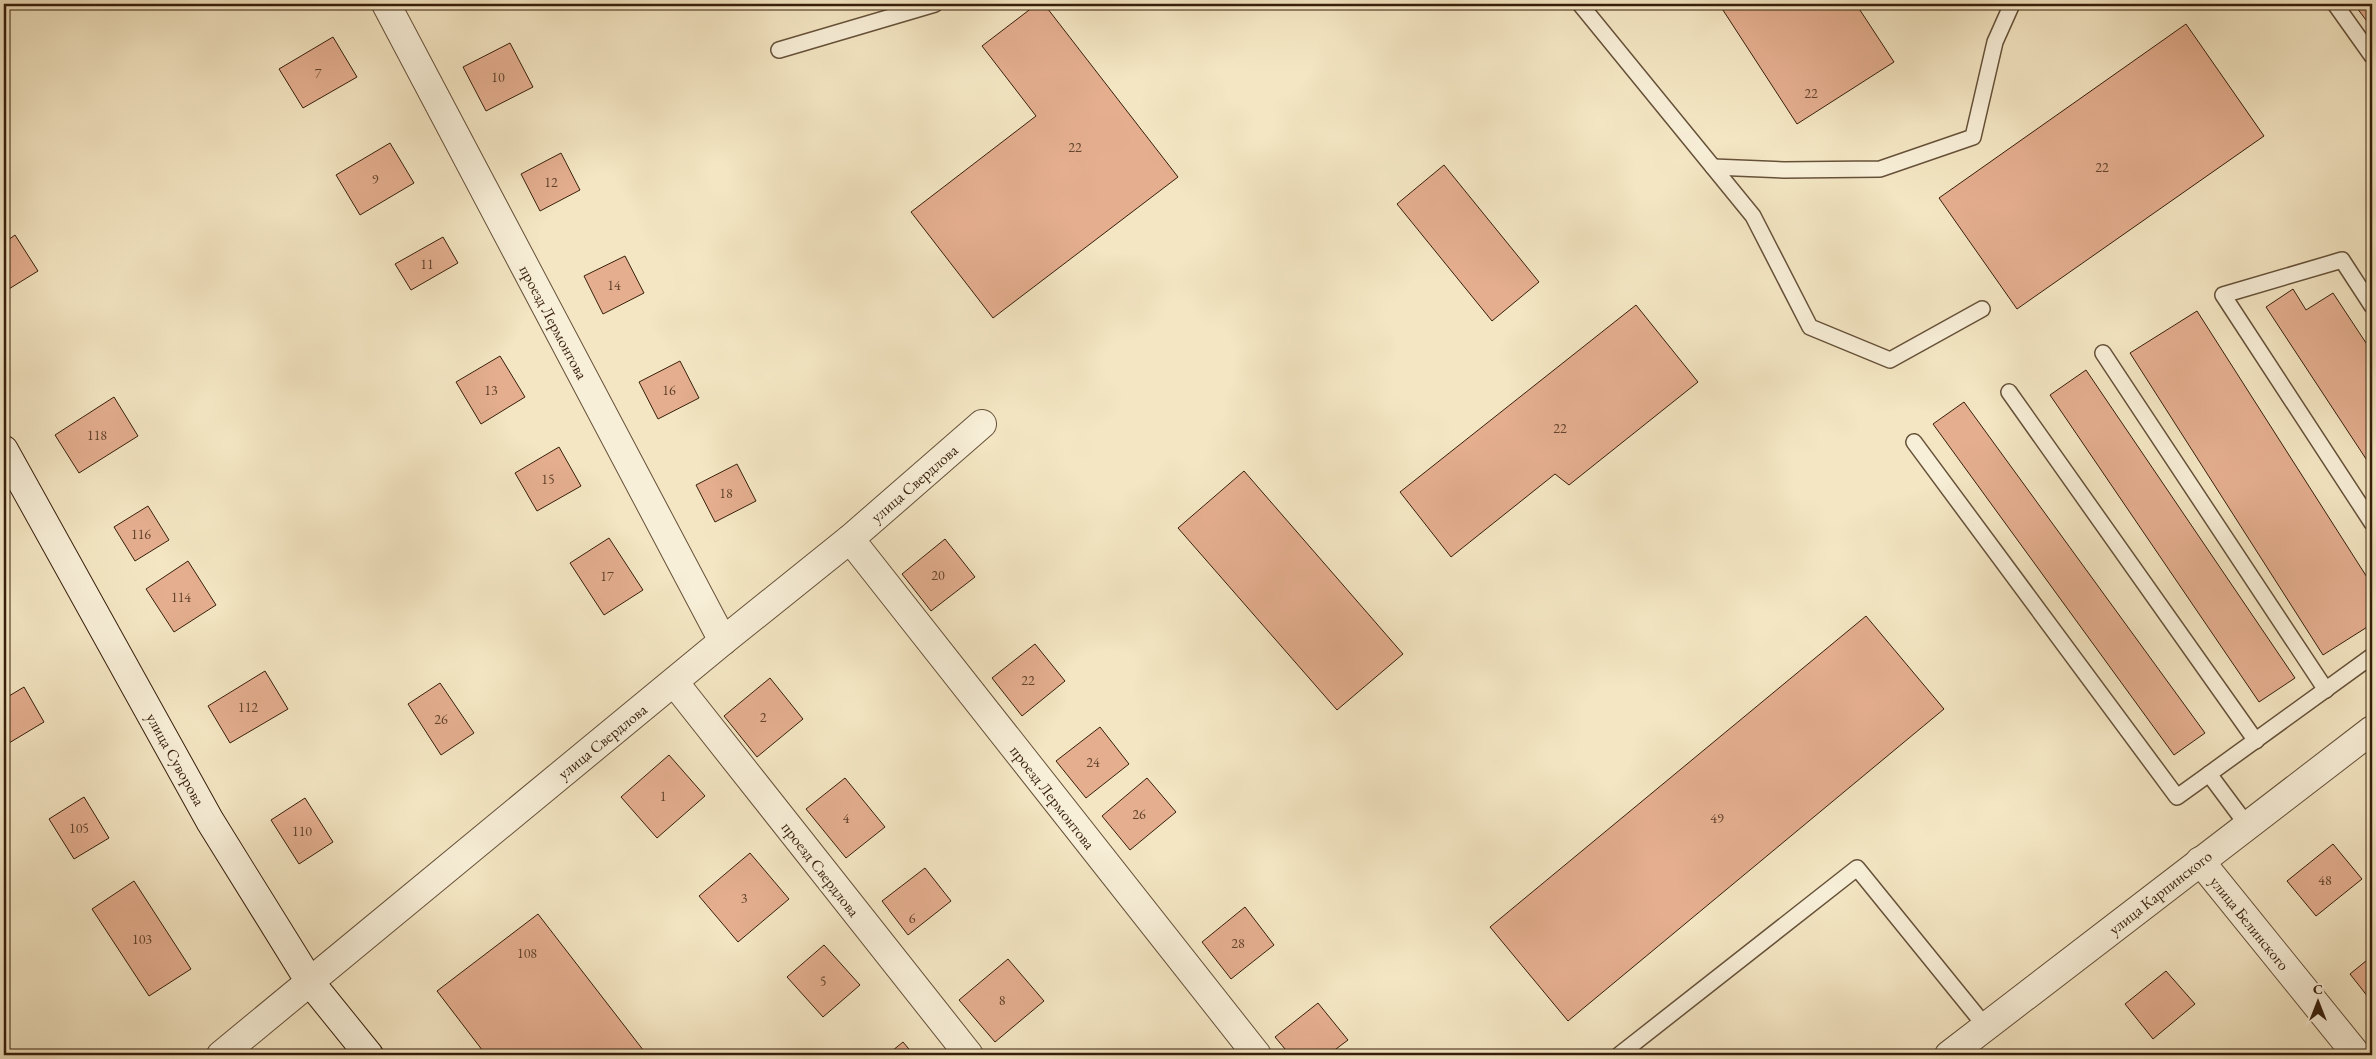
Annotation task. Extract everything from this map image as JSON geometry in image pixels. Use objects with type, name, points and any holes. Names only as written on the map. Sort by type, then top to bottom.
[{"type":"street","name":"проезд Лермонтова","points":[[386,4],[723,641]]},
{"type":"street","name":"улица Свердлова","points":[[220,1055],[723,641],[850,539],[982,424]]},
{"type":"street","name":"улица Суворова","points":[[4,450],[210,821],[310,982],[369,1055]]},
{"type":"street","name":"проезд Лермонтова","points":[[850,539],[1257,1055]]},
{"type":"street","name":"проезд Свердлова","points":[[674,682],[969,1055]]},
{"type":"street","name":"улица Карпинского","points":[[1949,1055],[2247,824],[2372,730]]},
{"type":"street","name":"улица Белинского","points":[[2200,861],[2357,1055]]},
{"type":"lane","points":[[779,50],[936,4]]},
{"type":"lane","points":[[1580,4],[1753,216],[1810,326],[1890,360],[1982,309]]},
{"type":"lane","points":[[1713,167],[1784,170],[1880,169],[1973,137],[1995,42],[2012,4]]},
{"type":"lane","points":[[2335,4],[2372,56]]},
{"type":"lane","points":[[2372,306],[2342,260],[2223,295],[2372,522]]},
{"type":"lane","points":[[2103,353],[2326,690]]},
{"type":"lane","points":[[2009,392],[2256,740]]},
{"type":"lane","points":[[1914,442],[2177,797],[2372,656]]},
{"type":"lane","points":[[2209,774],[2247,824]]},
{"type":"lane","points":[[1619,1055],[1857,868],[1986,1027]]},
{"type":"building","points":[[854,4],[870,4],[856,9]]},
{"type":"building","points":[[1037,4],[1044,4],[1178,177],[993,318],[911,212],[1036,116],[982,46]]},
{"type":"building","points":[[1719,4],[1856,4],[1894,62],[1797,124]]},
{"type":"building","points":[[2354,4],[2372,4],[2372,28]]},
{"type":"building","points":[[2186,24],[2264,136],[2017,309],[1939,198]]},
{"type":"building","points":[[333,37],[357,77],[303,108],[279,69]]},
{"type":"building","points":[[510,43],[533,87],[486,111],[463,67]]},
{"type":"building","points":[[390,143],[414,183],[360,215],[336,175]]},
{"type":"building","points":[[561,153],[580,190],[540,211],[521,174]]},
{"type":"building","points":[[1444,165],[1539,282],[1492,321],[1397,204]]},
{"type":"building","points":[[15,235],[38,271],[4,292],[4,243]]},
{"type":"building","points":[[443,237],[458,263],[411,290],[395,264]]},
{"type":"building","points":[[625,256],[644,293],[603,314],[584,276]]},
{"type":"building","points":[[2293,289],[2306,310],[2333,293],[2372,352],[2372,468],[2266,307]]},
{"type":"building","points":[[1636,305],[1698,382],[1569,485],[1555,474],[1451,557],[1400,492]]},
{"type":"building","points":[[2197,311],[2372,585],[2372,624],[2323,655],[2130,353]]},
{"type":"building","points":[[500,356],[525,397],[481,424],[456,382]]},
{"type":"building","points":[[680,361],[699,398],[658,419],[639,382]]},
{"type":"building","points":[[2086,370],[2295,678],[2259,702],[2050,395]]},
{"type":"building","points":[[114,397],[138,436],[79,473],[55,435]]},
{"type":"building","points":[[1964,402],[2205,733],[2174,755],[1933,424]]},
{"type":"building","points":[[559,447],[581,486],[537,511],[515,473]]},
{"type":"building","points":[[737,464],[756,501],[715,522],[696,485]]},
{"type":"building","points":[[1244,471],[1403,654],[1337,710],[1178,528]]},
{"type":"building","points":[[148,506],[169,540],[135,561],[114,527]]},
{"type":"building","points":[[609,538],[643,590],[604,615],[570,563]]},
{"type":"building","points":[[945,539],[975,577],[931,611],[902,574]]},
{"type":"building","points":[[188,561],[216,605],[174,632],[146,589]]},
{"type":"building","points":[[1866,616],[1944,709],[1568,1021],[1490,927]]},
{"type":"building","points":[[1035,644],[1065,681],[1022,716],[992,678]]},
{"type":"building","points":[[265,671],[288,709],[230,743],[208,706]]},
{"type":"building","points":[[770,678],[803,719],[757,757],[724,716]]},
{"type":"building","points":[[440,683],[474,733],[441,755],[408,704]]},
{"type":"building","points":[[24,687],[44,722],[4,746],[4,699]]},
{"type":"building","points":[[1100,727],[1129,764],[1086,798],[1056,761]]},
{"type":"building","points":[[669,755],[705,796],[657,838],[621,797]]},
{"type":"building","points":[[845,778],[885,827],[846,858],[806,809]]},
{"type":"building","points":[[1147,778],[1176,812],[1130,850],[1102,816]]},
{"type":"building","points":[[84,797],[109,838],[74,859],[49,819]]},
{"type":"building","points":[[305,798],[333,842],[299,864],[271,820]]},
{"type":"building","points":[[2333,844],[2362,879],[2316,916],[2287,881]]},
{"type":"building","points":[[750,853],[789,899],[738,942],[699,896]]},
{"type":"building","points":[[925,868],[951,901],[908,935],[882,901]]},
{"type":"building","points":[[134,881],[191,969],[149,996],[92,909]]},
{"type":"building","points":[[1245,907],[1274,945],[1231,979],[1202,942]]},
{"type":"building","points":[[538,914],[647,1055],[486,1055],[437,991]]},
{"type":"building","points":[[824,945],[860,985],[823,1017],[787,977]]},
{"type":"building","points":[[2372,956],[2372,1002],[2350,974]]},
{"type":"building","points":[[1008,959],[1044,1001],[995,1042],[959,1000]]},
{"type":"building","points":[[2166,971],[2195,1004],[2153,1039],[2125,1004]]},
{"type":"building","points":[[1318,1003],[1348,1040],[1328,1055],[1290,1055],[1275,1037]]},
{"type":"building","points":[[903,1042],[914,1055],[887,1055]]}]
